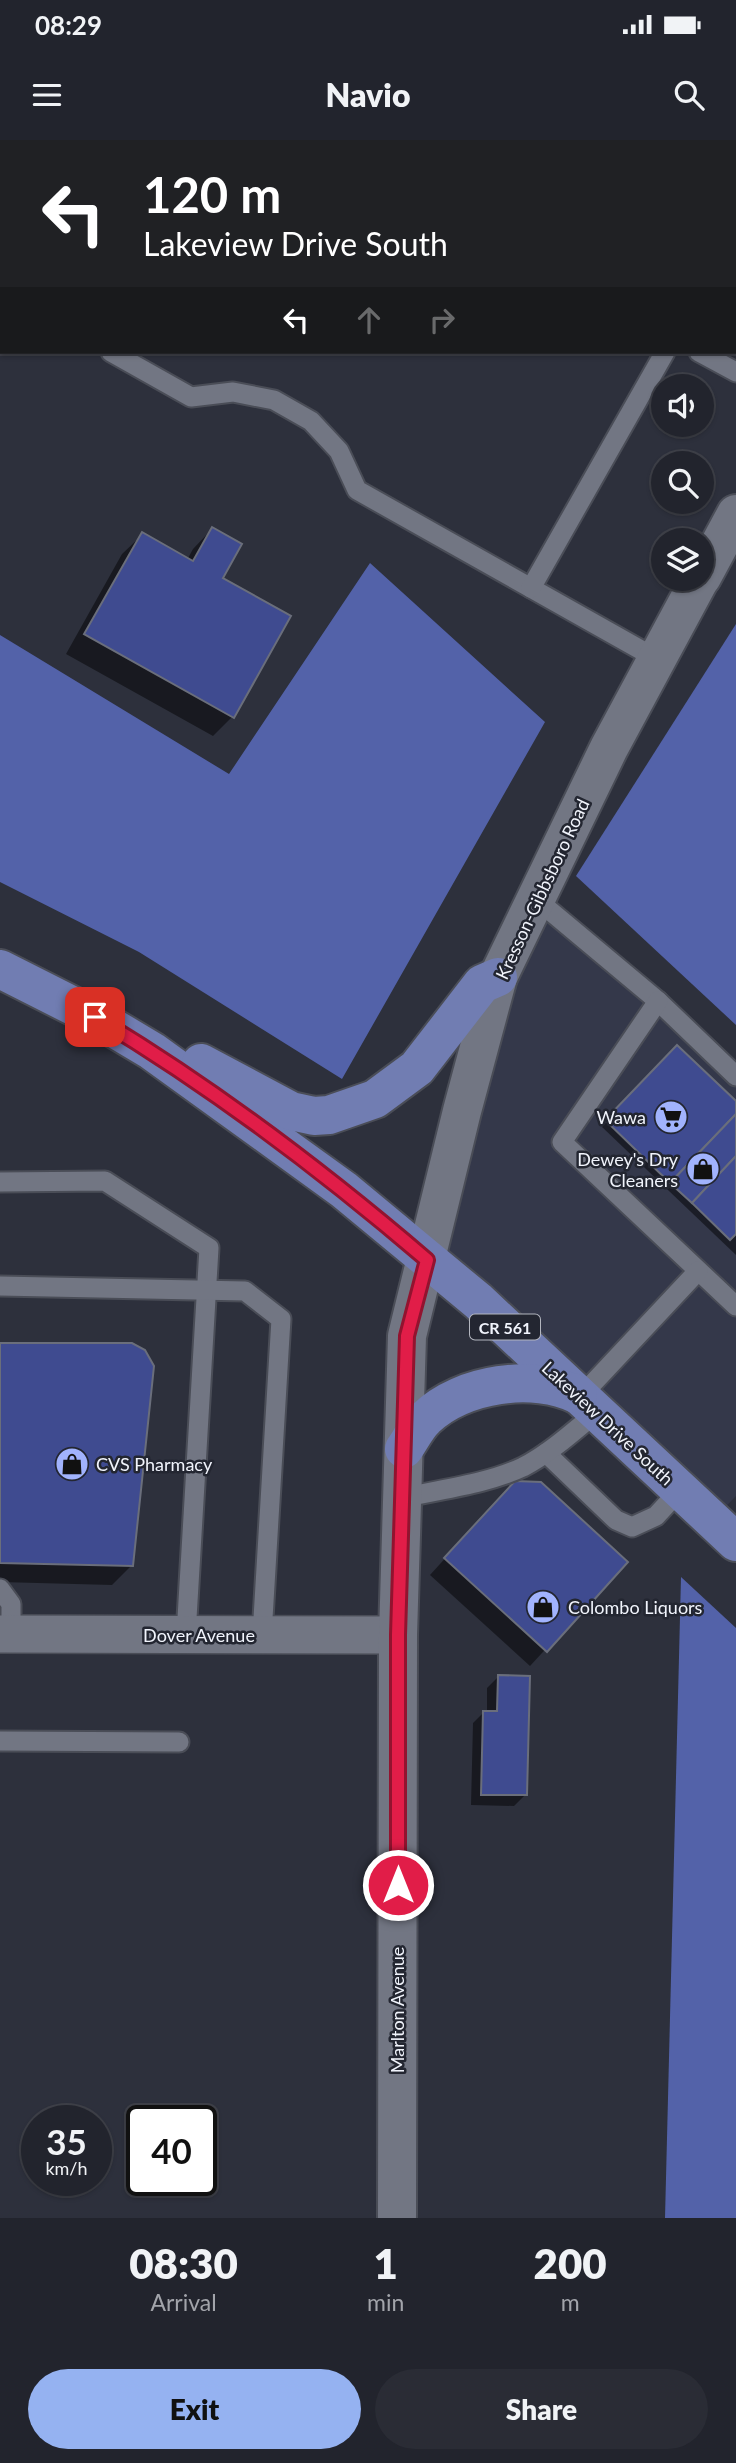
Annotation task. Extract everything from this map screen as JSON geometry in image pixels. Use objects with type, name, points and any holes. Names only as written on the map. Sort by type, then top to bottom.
[{"type":"main road","name":"Lakeview Drive South","points":[[2,972],[95,1017],[152,1051],[344,1190],[478,1301],[736,1542]]},
{"type":"main road","points":[[152,1051],[206,1064],[291,1111],[314,1116],[329,1115],[375,1099],[417,1068],[482,984],[498,977]]},
{"type":"main road","points":[[404,1449],[425,1419],[459,1394],[517,1383],[561,1387],[589,1404]]},
{"type":"street","name":"Kresson-Gibbsboro Road","points":[[714,554],[736,514]]},
{"type":"street","name":"Kresson-Gibbsboro Road","points":[[427,1260],[461,1111],[498,977],[609,748],[694,591]]},
{"type":"street","name":"Marlton Avenue","points":[[397,2218],[398,1635],[407,1336],[427,1260]]},
{"type":"street","name":"Dover Avenue","points":[[6,1634],[398,1635]]},
{"type":"lane","points":[[115,354],[191,397],[233,392],[274,400],[311,421],[339,452],[357,490],[657,659]]},
{"type":"lane","points":[[531,588],[664,354]]},
{"type":"lane","points":[[703,354],[736,372]]},
{"type":"lane","points":[[536,899],[658,1001],[736,1076]]},
{"type":"lane","points":[[658,1001],[562,1142],[736,1306]]},
{"type":"lane","points":[[0,1182],[105,1181],[209,1248],[186,1635]]},
{"type":"lane","points":[[403,1498],[508,1473],[546,1453],[698,1271]]},
{"type":"lane","points":[[0,1286],[245,1291],[281,1319],[262,1635]]},
{"type":"lane","points":[[546,1453],[616,1520],[632,1527],[656,1517],[680,1490]]},
{"type":"lane","points":[[0,1589],[11,1604],[6,1634]]},
{"type":"lane","points":[[0,1741],[179,1742]]},
{"type":"shaded area","points":[[370,563],[545,722],[342,1079],[139,952],[0,882],[0,635],[229,774]]},
{"type":"shaded area","points":[[736,624],[736,1025],[576,876]]},
{"type":"shaded area","points":[[536,899],[736,1076],[736,1496],[713,1520],[427,1260]]},
{"type":"shaded area","points":[[681,1577],[736,1628],[736,2218],[665,2218]]},
{"type":"building","points":[[212,527],[242,544],[223,578],[291,616],[234,718],[84,634],[142,532],[193,561]]},
{"type":"building","name":"Wawa","points":[[677,1045],[736,1101],[736,1114],[670,1183],[605,1120]]},
{"type":"building","name":"Dewey's Dry Cleaners","points":[[736,1114],[736,1156],[692,1203],[670,1183]]},
{"type":"building","points":[[736,1156],[736,1234],[730,1240],[692,1203]]},
{"type":"building","name":"CVS Pharmacy","points":[[0,1343],[132,1343],[145,1350],[154,1366],[133,1566],[0,1563]]},
{"type":"building","name":"Colombo Liquors","points":[[515,1481],[541,1482],[628,1562],[547,1652],[444,1558]]},
{"type":"building","points":[[498,1675],[530,1676],[527,1795],[481,1795],[483,1711],[497,1711]]},
{"type":"place","name":"Wawa","points":[[671,1117]]},
{"type":"place","name":"Dewey's Dry Cleaners","points":[[703,1169]]},
{"type":"place","name":"CVS Pharmacy","points":[[72,1464]]},
{"type":"place","name":"Colombo Liquors","points":[[543,1607]]},
{"type":"route","points":[[95,1017],[152,1051],[344,1190],[427,1260],[407,1336],[398,1635],[398,1885]]}]
